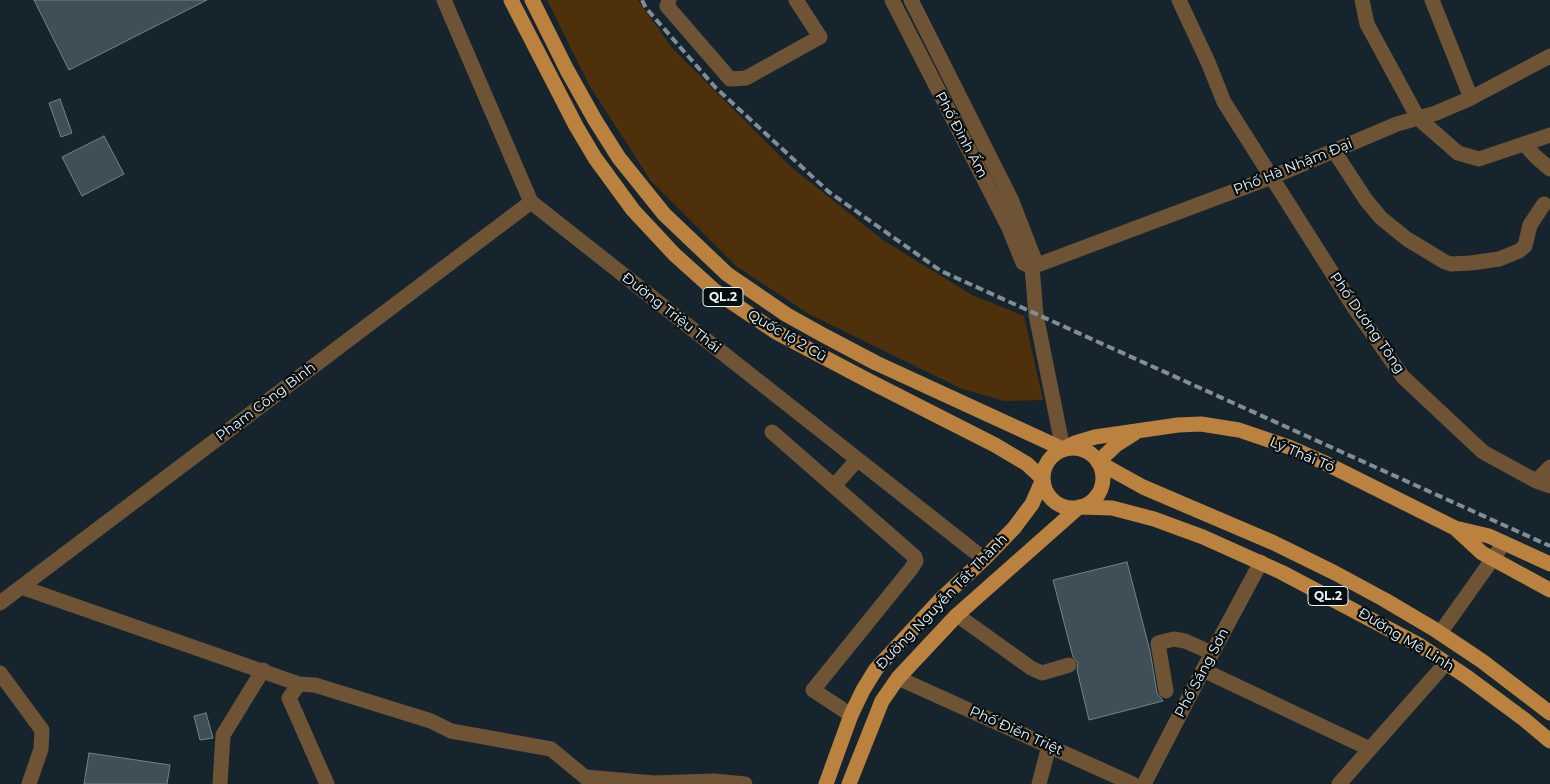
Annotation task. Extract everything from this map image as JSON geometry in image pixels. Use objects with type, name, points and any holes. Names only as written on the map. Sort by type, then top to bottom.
[{"type":"main road","name":"Quốc lộ 2 Cũ","points":[[511,0],[576,126],[606,174],[652,232],[701,279],[715,291],[776,332],[1007,451],[1031,466],[1042,479]]},
{"type":"main road","name":"Quốc lộ 2 Cũ","points":[[532,0],[567,70],[619,158],[664,214],[727,274],[787,315],[876,363],[1063,449]]},
{"type":"main road","name":"Lý Thái Tổ","points":[[1063,449],[1095,437],[1178,425],[1201,424],[1252,434],[1323,462],[1455,528],[1489,536],[1550,564]]},
{"type":"main road","name":"Lý Thái Tổ","points":[[1098,462],[1116,445],[1138,431]]},
{"type":"main road","points":[[1042,479],[1048,461],[1054,454],[1063,449]]},
{"type":"main road","name":"QL.2","points":[[1063,449],[1083,449],[1092,454],[1098,462]]},
{"type":"main road","points":[[1079,507],[1092,501],[1101,489],[1103,475],[1098,462]]},
{"type":"main road","name":"Đường Mê Linh","points":[[1098,462],[1143,487],[1274,543],[1335,573],[1440,633],[1482,661],[1550,713]]},
{"type":"main road","name":"QL.2","points":[[1042,479],[1047,494],[1054,502],[1069,508],[1079,507]]},
{"type":"main road","name":"Đường Nguyễn Tất Thành","points":[[826,784],[852,715],[863,690],[876,669],[940,600],[984,559],[1023,515],[1032,504],[1042,479]]},
{"type":"main road","name":"Đường Nguyễn Tất Thành","points":[[849,784],[882,700],[898,678],[957,615],[1079,507]]},
{"type":"main road","name":"Đường Mê Linh","points":[[1079,507],[1112,508],[1140,515],[1203,537],[1261,562],[1419,645],[1525,720],[1550,742]]},
{"type":"main road","name":"Lý Thái Tổ","points":[[1455,528],[1482,553],[1550,590]]},
{"type":"main road","points":[[1524,577],[1550,598]]},
{"type":"street","name":"Đường Triệu Thái","points":[[444,0],[531,202],[984,559]]},
{"type":"street","points":[[669,0],[667,6],[730,79],[746,78],[820,37],[796,0]]},
{"type":"street","name":"Phố Đình Ấm","points":[[892,0],[1008,226],[1023,263],[1032,268]]},
{"type":"street","name":"Phố Đình Ấm","points":[[911,0],[1011,199],[1034,258],[1032,268],[1036,315],[1063,449]]},
{"type":"street","name":"Phố Dương Tông","points":[[1179,0],[1208,62],[1224,102],[1355,309],[1403,377],[1483,452],[1543,484]]},
{"type":"street","points":[[1362,0],[1367,24],[1418,118],[1458,153],[1479,159],[1550,135]]},
{"type":"street","points":[[1432,0],[1470,98]]},
{"type":"street","name":"Phố Hà Nhậm Đại","points":[[1032,268],[1272,177],[1396,124],[1436,113],[1470,98],[1550,56]]},
{"type":"street","points":[[1524,144],[1550,169]]},
{"type":"street","points":[[1334,150],[1366,200],[1381,218],[1407,239],[1451,264],[1499,259],[1519,251],[1525,246],[1530,225],[1544,204]]},
{"type":"street","name":"Phạm Công Bình","points":[[0,603],[531,202]]},
{"type":"street","points":[[772,432],[913,554],[916,561],[912,570],[813,690],[852,715]]},
{"type":"street","points":[[834,486],[857,460]]},
{"type":"street","points":[[1543,484],[1550,467]]},
{"type":"street","points":[[1440,633],[1504,542]]},
{"type":"street","name":"Phố Sáng Sơn","points":[[1144,784],[1261,562]]},
{"type":"street","points":[[21,587],[299,684],[315,686],[431,721],[451,731],[551,749],[585,778],[654,783],[714,781],[745,784]]},
{"type":"street","points":[[957,615],[1031,668],[1042,672],[1069,665]]},
{"type":"street","points":[[1166,691],[1158,643],[1174,639],[1185,641],[1212,653]]},
{"type":"street","points":[[1339,784],[1446,663]]},
{"type":"street","points":[[220,784],[223,735],[263,670]]},
{"type":"street","points":[[1203,670],[1370,749]]},
{"type":"street","points":[[0,673],[42,730],[41,749],[29,784]]},
{"type":"street","name":"Phố Điển Triệt","points":[[898,678],[1133,784]]},
{"type":"street","points":[[299,684],[289,698],[327,784]]},
{"type":"street","points":[[1039,784],[1049,746]]},
{"type":"street","points":[[574,769],[580,784]]},
{"type":"shaded area","points":[[547,0],[638,0],[672,48],[791,167],[883,240],[972,295],[1024,316],[1043,400],[1004,401],[960,388],[809,314],[736,266],[651,181],[589,85]]},
{"type":"building","points":[[34,0],[207,0],[69,70]]},
{"type":"building","points":[[60,99],[72,133],[61,137],[49,103]]},
{"type":"building","points":[[104,136],[124,174],[82,196],[62,157]]},
{"type":"building","points":[[1127,562],[1150,651],[1157,693],[1163,701],[1089,720],[1077,670],[1078,663],[1073,657],[1053,580]]},
{"type":"building","points":[[206,713],[213,738],[200,740],[194,716]]},
{"type":"building","points":[[89,753],[170,765],[167,784],[84,784]]},
{"type":"railway","points":[[642,0],[646,8],[715,87],[829,192],[941,271],[1550,546]]}]
